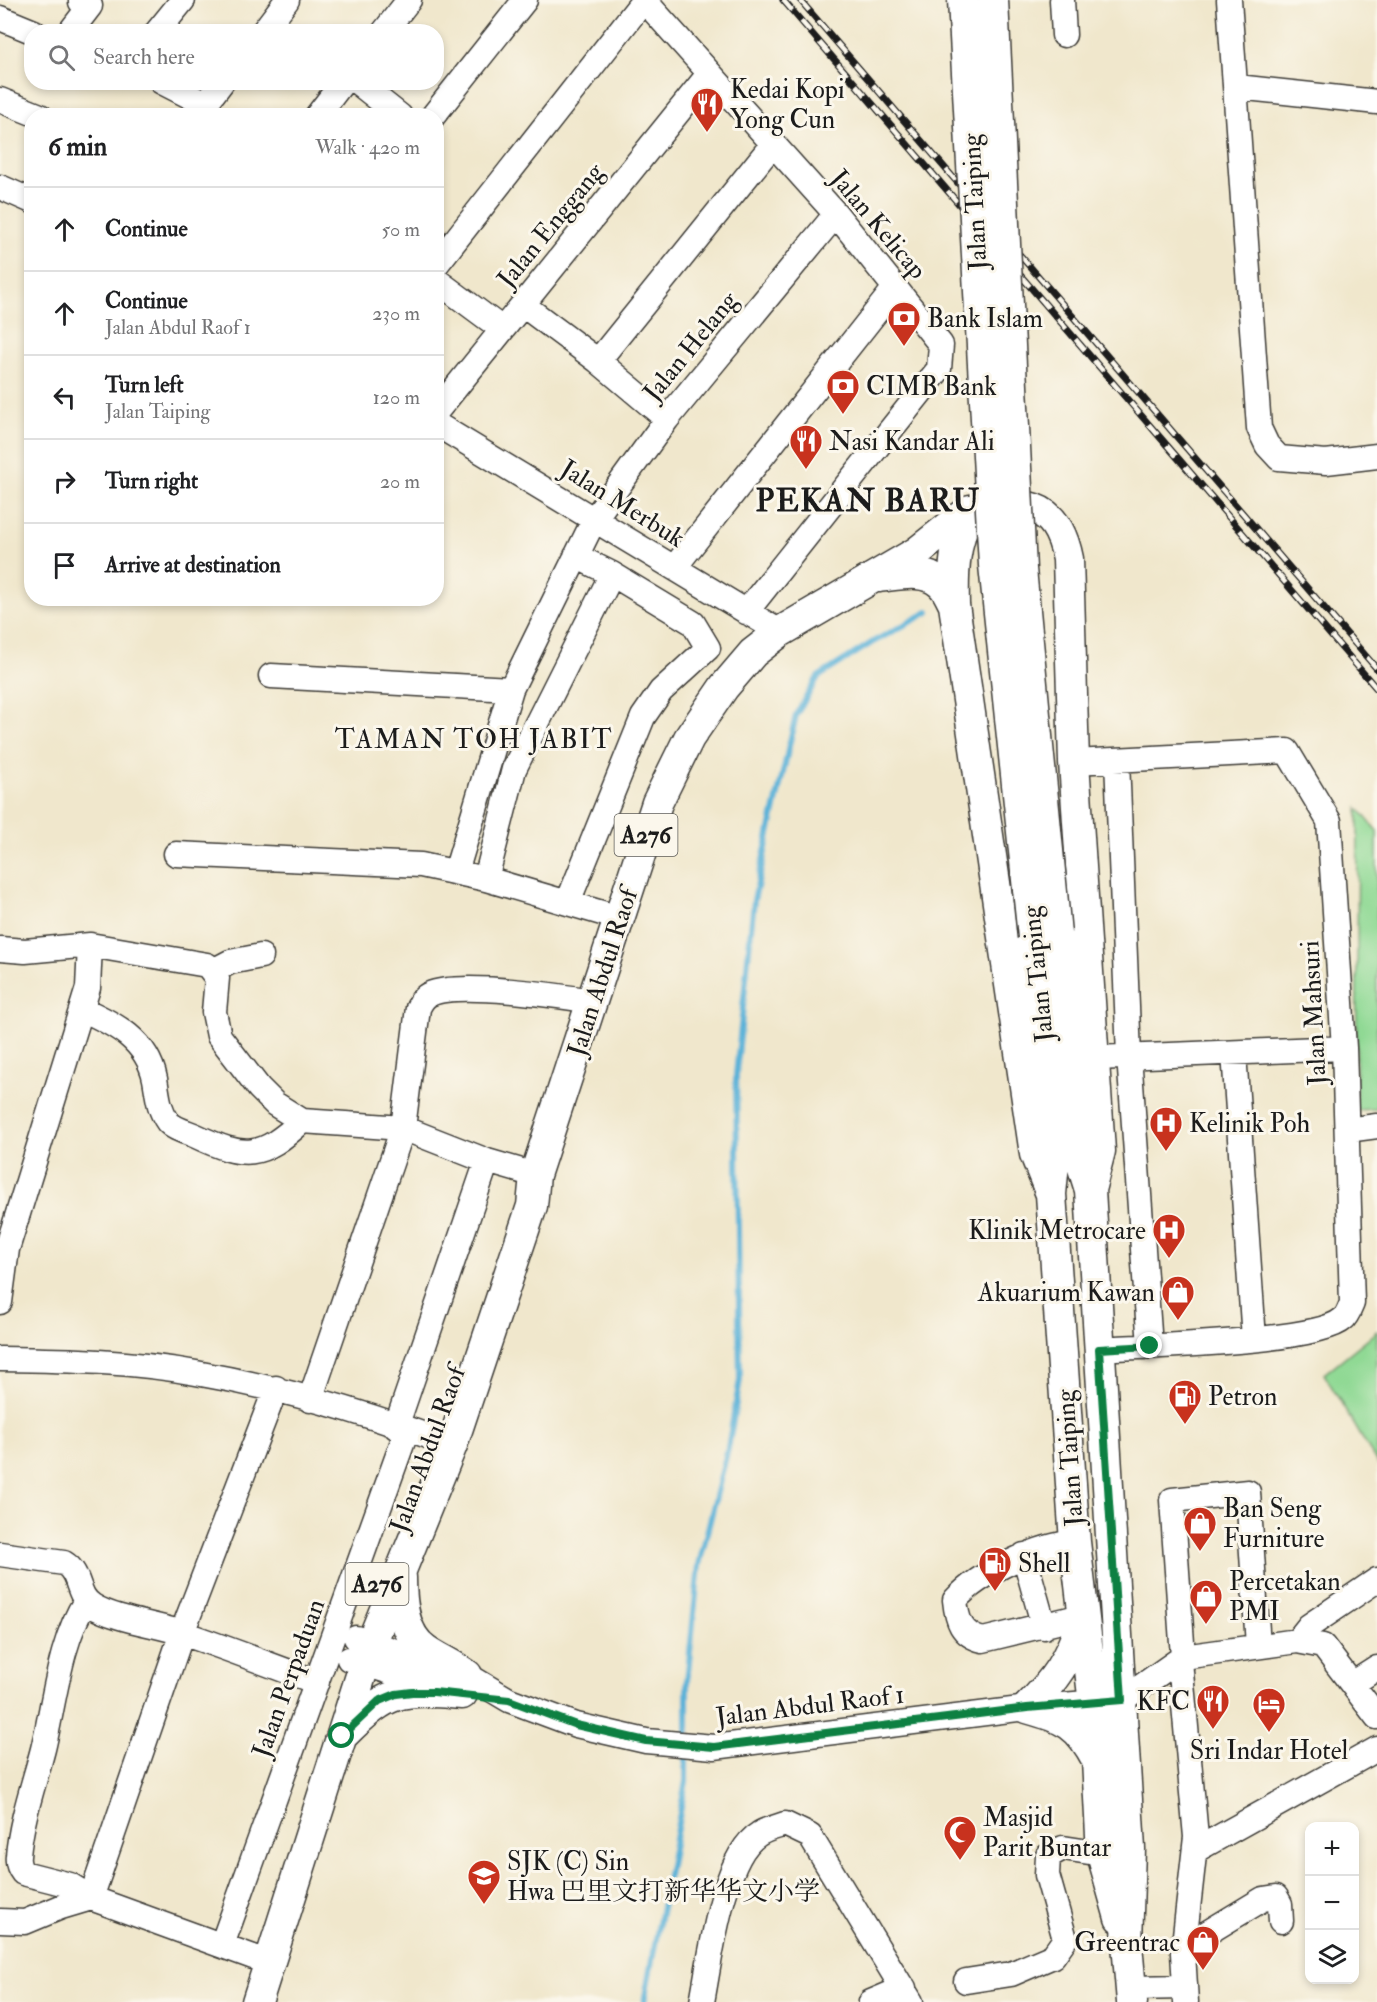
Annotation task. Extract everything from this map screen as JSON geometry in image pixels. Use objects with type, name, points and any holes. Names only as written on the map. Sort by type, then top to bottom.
[{"type":"main road","name":"Jalan Taiping","points":[[963,0],[994,565],[1045,935],[1078,1152],[1090,1190],[1099,1349],[1108,1702],[1130,1849],[1127,1944],[1131,1995]]},
{"type":"main road","name":"Jalan Taiping","points":[[993,0],[1021,569],[1045,935],[1055,1152],[1050,1194],[1082,1617],[1108,1702],[1097,1760],[1102,1854],[1127,1944]]},
{"type":"main road","points":[[1050,1194],[1035,1154],[954,605],[955,553],[960,531],[970,510],[1007,505],[1030,507],[1050,518],[1063,537],[1068,559],[1074,762],[1101,1151],[1090,1190]]},
{"type":"main road","name":"Jalan Abdul Raof","points":[[240,2002],[360,1651],[422,1435],[517,1199],[535,1175],[657,803],[689,738],[724,687],[753,653],[780,632],[917,552],[970,510]]},
{"type":"main road","points":[[876,578],[906,574],[925,575],[941,584],[954,605]]},
{"type":"main road","name":"Jalan Abdul Raof","points":[[257,2002],[342,1736],[360,1651],[401,1570],[422,1435]]},
{"type":"main road","points":[[401,1570],[404,1611],[412,1636],[424,1650],[464,1684]]},
{"type":"main road","points":[[1082,1617],[1074,1643],[1054,1681],[1027,1708],[1064,1719],[1088,1743],[1097,1760]]},
{"type":"main road","points":[[342,1736],[379,1701],[396,1694],[434,1692],[464,1684]]},
{"type":"street","points":[[164,24],[183,0]]},
{"type":"street","points":[[390,24],[409,0]]},
{"type":"street","points":[[439,108],[525,0]]},
{"type":"street","points":[[444,255],[644,0]]},
{"type":"street","name":"Jalan Kelicap","points":[[644,0],[836,214],[940,345],[939,369],[746,612]]},
{"type":"street","points":[[1062,0],[1064,35]]},
{"type":"street","points":[[1229,0],[1237,87],[1259,428],[1267,445],[1279,458],[1326,462],[1377,456]]},
{"type":"street","points":[[76,24],[90,6],[82,1]]},
{"type":"street","points":[[0,18],[24,28]]},
{"type":"street","name":"Jalan Enggang","points":[[444,386],[523,305],[708,74]]},
{"type":"street","points":[[1237,87],[1377,102]]},
{"type":"street","points":[[173,90],[197,108]]},
{"type":"street","points":[[202,108],[216,90]]},
{"type":"street","points":[[323,108],[337,90]]},
{"type":"street","points":[[367,90],[390,108]]},
{"type":"street","points":[[0,100],[24,110]]},
{"type":"street","points":[[598,361],[773,144]]},
{"type":"street","points":[[0,187],[24,198]]},
{"type":"street","name":"Jalan Helang","points":[[456,872],[511,689],[595,518],[667,419],[836,214]]},
{"type":"street","points":[[444,286],[502,329]]},
{"type":"street","points":[[674,568],[895,288]]},
{"type":"street","points":[[523,305],[598,361],[667,419]]},
{"type":"street","name":"Jalan Merbuk","points":[[444,429],[780,632]]},
{"type":"street","points":[[568,902],[643,717],[661,691],[708,648],[693,623],[612,574],[576,556]]},
{"type":"street","points":[[486,879],[514,769],[612,574]]},
{"type":"street","points":[[271,676],[511,689]]},
{"type":"street","name":"Jalan Mahsuri","points":[[1117,760],[1287,751],[1329,820],[1344,1048],[1352,1303],[1344,1319],[1324,1329],[1254,1340]]},
{"type":"street","points":[[1074,762],[1117,760],[1129,1056],[1150,1346]]},
{"type":"street","points":[[176,854],[421,865],[486,879],[619,918]]},
{"type":"street","points":[[0,1302],[7,1249],[88,988],[90,945]]},
{"type":"street","points":[[0,949],[25,951],[90,945],[207,965],[217,978],[214,1012],[219,1036],[259,1088],[275,1104],[302,1121],[403,1128],[487,1161],[535,1175]]},
{"type":"street","points":[[213,971],[230,962],[261,956]]},
{"type":"street","points":[[310,1400],[403,1128],[418,1008],[422,1000],[430,994],[462,990],[518,992],[593,1001]]},
{"type":"street","points":[[82,1009],[114,1023],[144,1052],[153,1069],[159,1109],[170,1125],[226,1151],[249,1153],[269,1147],[283,1139],[302,1121]]},
{"type":"street","points":[[1096,1058],[1344,1048]]},
{"type":"street","points":[[1099,1349],[1254,1340],[1234,1053]]},
{"type":"street","points":[[1347,1130],[1377,1126]]},
{"type":"street","name":"Jalan Perpaduan","points":[[222,1945],[317,1682],[422,1435],[487,1161]]},
{"type":"street","points":[[0,1359],[94,1361],[194,1372],[276,1388],[422,1435]]},
{"type":"street","points":[[91,1898],[182,1633],[276,1388]]},
{"type":"street","points":[[1131,1995],[1185,1994],[1183,1953],[1197,1850],[1181,1659],[1172,1500],[1248,1492],[1258,1646]]},
{"type":"street","points":[[1075,1542],[1057,1544],[1024,1555],[964,1590],[955,1600],[957,1621],[970,1637],[982,1640],[1082,1617]]},
{"type":"street","points":[[0,1554],[64,1563],[78,1576],[81,1593],[86,1601],[96,1608],[182,1633],[317,1682]]},
{"type":"street","points":[[1024,1555],[1044,1627]]},
{"type":"street","points":[[1297,1641],[1309,1626],[1377,1580]]},
{"type":"street","points":[[86,1601],[76,1616],[65,1657],[28,1802],[18,1867],[23,1873],[70,1885],[91,1898],[256,1958]]},
{"type":"street","points":[[1108,1702],[1181,1659],[1297,1641],[1323,1646],[1377,1717]]},
{"type":"street","name":"Jalan Abdul Raof 1","points":[[360,1651],[464,1684],[576,1725],[646,1741],[714,1747],[1027,1708],[1108,1702]]},
{"type":"street","points":[[1352,1684],[1377,1668]]},
{"type":"street","points":[[1197,1850],[1377,1749]]},
{"type":"street","points":[[702,2002],[727,1884],[741,1853],[758,1834],[785,1824],[810,1836],[908,1995],[871,2002]]},
{"type":"street","points":[[966,1981],[1011,1974],[1053,1956],[1065,1939],[1047,1875],[1048,1856],[1063,1848],[1102,1854]]},
{"type":"street","points":[[1183,1953],[1192,1942],[1263,1899],[1276,1897],[1281,1904],[1281,1921]]},
{"type":"street","points":[[0,1921],[25,1922],[61,1906],[91,1898]]},
{"type":"green space","points":[[1358,808],[1377,831],[1377,1109],[1356,1110]]},
{"type":"green space","points":[[1377,1331],[1377,1463],[1324,1374]]},
{"type":"waterway","points":[[687,1738],[687,1681],[699,1565],[728,1448],[740,1380],[736,1075],[754,900],[796,715],[818,677],[873,642],[928,612]]},
{"type":"waterway","points":[[644,2002],[686,1781],[686,1749]]},
{"type":"railway","points":[[783,0],[1377,689]]},
{"type":"railway","points":[[800,0],[1377,669]]},
{"type":"place","name":"Kedai Kopi Yong Cun","points":[[707,133]]},
{"type":"place","name":"Bank Islam","points":[[904,347]]},
{"type":"place","name":"CIMB Bank","points":[[843,415]]},
{"type":"place","name":"Nasi Kandar Ali","points":[[806,470]]},
{"type":"place","name":"Kelinik Poh","points":[[1166,1152]]},
{"type":"place","name":"Klinik Metrocare","points":[[1169,1259]]},
{"type":"place","name":"Akuarium Kawan","points":[[1178,1321]]},
{"type":"place","name":"Petron","points":[[1185,1425]]},
{"type":"place","name":"Ban Seng Furniture","points":[[1200,1552]]},
{"type":"place","name":"Shell","points":[[995,1592]]},
{"type":"place","name":"Percetakan PMI","points":[[1206,1625]]},
{"type":"place","name":"KFC","points":[[1213,1730]]},
{"type":"place","name":"Sri Indar Hotel","points":[[1269,1733]]},
{"type":"place","name":"Masjid Parit Buntar","points":[[960,1861]]},
{"type":"place","name":"SJK (C) Sin Hwa 巴里文打新华华文小学","points":[[484,1905]]},
{"type":"place","name":"Greentrac","points":[[1203,1971]]},
{"type":"district","name":"PEKAN BARU","points":[[868,500]]},
{"type":"district","name":"TAMAN TOH JABIT","points":[[474,739]]},
{"type":"route","points":[[342,1736],[379,1701],[396,1694],[412,1692],[462,1694],[509,1700],[576,1725],[646,1741],[714,1747],[1027,1708],[1122,1700],[1099,1349],[1150,1346]]}]
